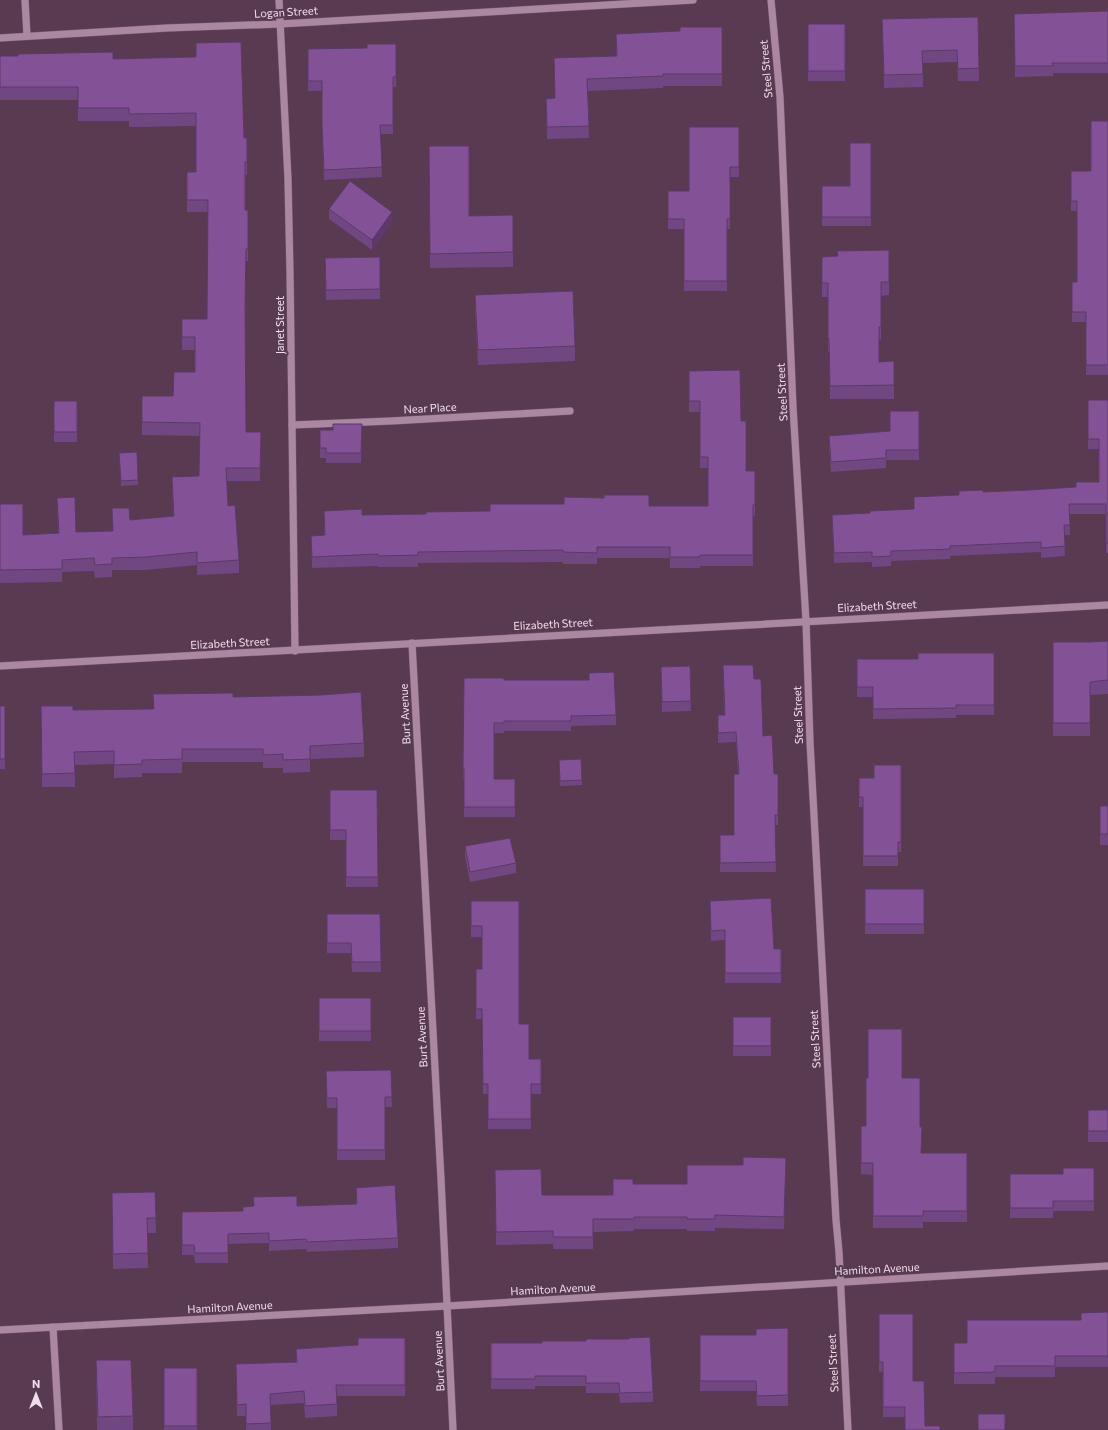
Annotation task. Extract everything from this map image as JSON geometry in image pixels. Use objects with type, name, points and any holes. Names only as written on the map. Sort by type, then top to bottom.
[{"type":"street","points":[[25,0],[27,36]]},
{"type":"street","name":"Janet Street","points":[[279,0],[288,179],[295,651]]},
{"type":"street","name":"Logan Street","points":[[0,38],[167,28],[280,24],[693,0]]},
{"type":"street","name":"Steel Street","points":[[771,0],[780,96],[793,408],[806,621],[810,758],[848,1430]]},
{"type":"street","name":"Near Place","points":[[292,425],[398,421],[570,411]]},
{"type":"street","name":"Elizabeth Street","points":[[0,666],[295,651],[412,643],[1108,605]]},
{"type":"street","name":"Burt Avenue","points":[[412,643],[453,1430]]},
{"type":"street","name":"Hamilton Avenue","points":[[0,1330],[447,1306],[1108,1266]]},
{"type":"street","points":[[53,1327],[58,1430]]},
{"type":"building","points":[[1108,11],[1108,63],[1052,63],[1053,66],[1015,66],[1014,14]]},
{"type":"building","points":[[978,17],[979,68],[958,69],[957,50],[922,51],[923,74],[884,75],[882,19]]},
{"type":"building","points":[[808,24],[845,24],[845,71],[808,71]]},
{"type":"building","points":[[680,27],[722,27],[722,74],[663,74],[663,76],[587,79],[589,126],[547,127],[546,99],[555,98],[554,58],[617,56],[616,34],[680,31]]},
{"type":"building","points":[[241,42],[244,138],[247,138],[247,162],[245,162],[245,210],[248,210],[245,308],[246,432],[261,432],[260,468],[226,468],[228,506],[235,505],[239,560],[197,563],[197,552],[146,557],[112,558],[112,564],[95,565],[94,558],[62,560],[62,569],[0,570],[0,504],[23,504],[23,535],[59,533],[57,498],[75,497],[76,532],[113,531],[112,508],[129,508],[130,520],[174,516],[172,477],[199,476],[200,423],[142,422],[142,396],[173,396],[174,372],[195,372],[195,337],[182,337],[182,319],[207,319],[208,200],[187,200],[187,172],[196,172],[196,113],[129,114],[129,108],[78,108],[78,87],[0,87],[0,56],[18,56],[18,54],[113,52],[113,59],[196,57],[196,43]]},
{"type":"building","points":[[367,44],[396,44],[396,77],[393,77],[393,125],[380,125],[382,167],[324,170],[322,81],[308,81],[308,49],[367,48]]},
{"type":"building","points":[[1091,121],[1108,121],[1108,365],[1086,365],[1086,312],[1072,312],[1072,282],[1077,282],[1077,201],[1071,201],[1071,171],[1091,171]]},
{"type":"building","points":[[689,127],[739,127],[739,167],[730,167],[730,219],[727,219],[727,281],[684,281],[684,219],[668,219],[668,191],[689,191]]},
{"type":"building","points":[[850,143],[871,143],[871,217],[822,217],[822,186],[850,186]]},
{"type":"building","points":[[429,146],[469,146],[469,216],[513,215],[513,252],[430,254]]},
{"type":"building","points":[[350,181],[392,212],[372,240],[329,209]]},
{"type":"building","points":[[889,250],[889,282],[881,282],[879,362],[894,361],[894,385],[830,386],[828,283],[822,283],[822,257],[838,256],[837,251]]},
{"type":"building","points":[[380,257],[380,289],[326,290],[325,258]]},
{"type":"building","points":[[573,291],[575,346],[478,350],[475,295]]},
{"type":"building","points":[[740,370],[741,421],[746,421],[746,471],[755,471],[753,555],[700,555],[700,557],[670,557],[670,547],[597,547],[597,553],[563,552],[563,550],[418,552],[418,555],[378,556],[378,554],[312,557],[311,536],[325,535],[324,511],[362,509],[362,515],[490,511],[490,504],[564,504],[564,497],[604,498],[604,495],[649,495],[649,506],[708,506],[708,457],[700,457],[700,401],[689,401],[689,371]]},
{"type":"building","points":[[1088,400],[1108,400],[1108,543],[1106,543],[1106,504],[1069,504],[1070,525],[1064,525],[1065,546],[1041,548],[1041,542],[950,546],[950,549],[891,551],[891,556],[872,557],[872,552],[834,553],[832,515],[870,513],[870,511],[914,509],[914,497],[959,495],[959,491],[983,490],[983,492],[1030,490],[1076,487],[1076,482],[1099,482],[1099,439],[1088,439]]},
{"type":"building","points":[[54,401],[77,401],[77,432],[54,432]]},
{"type":"building","points":[[890,411],[919,411],[919,450],[886,450],[886,458],[831,462],[829,436],[890,431]]},
{"type":"building","points":[[333,424],[362,424],[361,453],[326,453],[326,448],[320,448],[320,430],[333,430]]},
{"type":"building","points":[[137,452],[138,480],[121,481],[119,453]]},
{"type":"building","points":[[1108,641],[1108,680],[1090,682],[1090,723],[1053,723],[1053,642]]},
{"type":"building","points":[[918,653],[994,653],[994,705],[956,705],[956,708],[873,709],[873,687],[857,687],[857,659],[918,659]]},
{"type":"building","points":[[723,665],[753,665],[754,679],[761,679],[763,736],[772,735],[774,774],[778,774],[778,815],[775,815],[776,862],[720,863],[720,835],[734,835],[734,774],[739,774],[736,732],[718,733],[718,715],[725,715]]},
{"type":"building","points":[[690,666],[691,701],[662,702],[661,667]]},
{"type":"building","points":[[614,672],[616,715],[571,716],[571,721],[504,721],[504,723],[494,723],[494,779],[515,779],[515,807],[464,807],[464,678],[504,678],[504,680],[589,680],[589,673]]},
{"type":"building","points":[[361,692],[364,743],[310,746],[310,759],[283,760],[283,754],[263,755],[263,749],[182,749],[182,759],[142,760],[142,764],[114,765],[114,751],[74,752],[75,773],[42,774],[41,706],[73,706],[73,710],[154,709],[153,694],[233,693],[233,697],[321,695]]},
{"type":"building","points":[[0,706],[5,706],[5,759],[0,759]]},
{"type":"building","points":[[581,759],[582,780],[560,781],[559,760]]},
{"type":"building","points":[[874,765],[901,765],[901,842],[898,842],[898,856],[863,856],[863,797],[859,797],[859,778],[874,778]]},
{"type":"building","points":[[330,790],[377,790],[378,877],[346,877],[346,830],[330,830]]},
{"type":"building","points":[[1100,806],[1108,806],[1108,834],[1100,834]]},
{"type":"building","points":[[510,838],[516,863],[470,872],[465,846]]},
{"type":"building","points":[[865,889],[924,889],[924,924],[865,924]]},
{"type":"building","points":[[771,898],[774,949],[781,949],[781,973],[725,973],[725,930],[711,931],[710,901]]},
{"type":"building","points":[[471,901],[519,901],[519,1024],[529,1024],[529,1059],[541,1059],[541,1084],[531,1084],[531,1119],[488,1119],[488,1084],[483,1084],[482,1009],[476,1009],[476,969],[482,969],[482,926],[471,926]]},
{"type":"building","points":[[327,914],[380,914],[381,962],[352,962],[351,943],[327,943]]},
{"type":"building","points":[[319,998],[371,998],[371,1031],[319,1031]]},
{"type":"building","points":[[733,1017],[771,1017],[771,1046],[733,1046]]},
{"type":"building","points":[[868,1029],[902,1029],[902,1078],[920,1078],[920,1127],[922,1127],[921,1153],[967,1153],[967,1211],[923,1211],[923,1216],[873,1216],[873,1163],[861,1163],[861,1126],[866,1126]]},
{"type":"building","points":[[391,1070],[392,1097],[385,1097],[385,1150],[337,1150],[337,1098],[327,1098],[326,1071]]},
{"type":"building","points":[[1088,1110],[1108,1110],[1108,1131],[1088,1131]]},
{"type":"building","points":[[743,1157],[786,1158],[784,1217],[715,1215],[715,1219],[687,1219],[687,1217],[634,1217],[634,1219],[593,1219],[593,1237],[553,1237],[553,1231],[496,1232],[495,1170],[541,1169],[542,1195],[613,1195],[613,1179],[633,1179],[633,1184],[687,1184],[687,1165],[743,1165]]},
{"type":"building","points":[[1063,1168],[1094,1168],[1094,1201],[1053,1201],[1053,1208],[1010,1208],[1010,1174],[1063,1174]]},
{"type":"building","points":[[395,1185],[398,1238],[307,1242],[306,1239],[269,1241],[269,1233],[228,1234],[228,1253],[195,1253],[194,1245],[182,1245],[182,1212],[243,1211],[243,1207],[254,1206],[253,1197],[297,1196],[297,1206],[357,1204],[356,1188]]},
{"type":"building","points":[[155,1192],[156,1218],[147,1218],[148,1253],[113,1254],[112,1193]]},
{"type":"building","points":[[1108,1312],[1108,1356],[1055,1356],[1055,1366],[995,1366],[995,1372],[954,1373],[954,1343],[967,1343],[967,1320],[1081,1320],[1081,1313]]},
{"type":"building","points":[[879,1314],[913,1314],[913,1381],[924,1381],[925,1426],[940,1426],[940,1430],[905,1430],[905,1407],[883,1407],[883,1362],[879,1362]]},
{"type":"building","points":[[788,1328],[788,1395],[757,1396],[756,1381],[700,1381],[700,1335],[756,1335],[756,1329]]},
{"type":"building","points":[[650,1337],[653,1392],[620,1393],[619,1383],[586,1383],[586,1376],[535,1376],[535,1379],[491,1379],[491,1343],[542,1343],[542,1341],[586,1341],[586,1339],[629,1339]]},
{"type":"building","points":[[358,1338],[405,1338],[405,1385],[336,1385],[337,1404],[305,1406],[304,1391],[270,1394],[271,1423],[246,1424],[246,1404],[237,1405],[236,1364],[297,1362],[296,1349],[358,1345]]},
{"type":"building","points":[[96,1360],[131,1360],[133,1416],[98,1417]]},
{"type":"building","points":[[164,1368],[197,1368],[197,1426],[164,1426]]},
{"type":"building","points":[[978,1414],[1005,1414],[1005,1430],[978,1430]]}]
